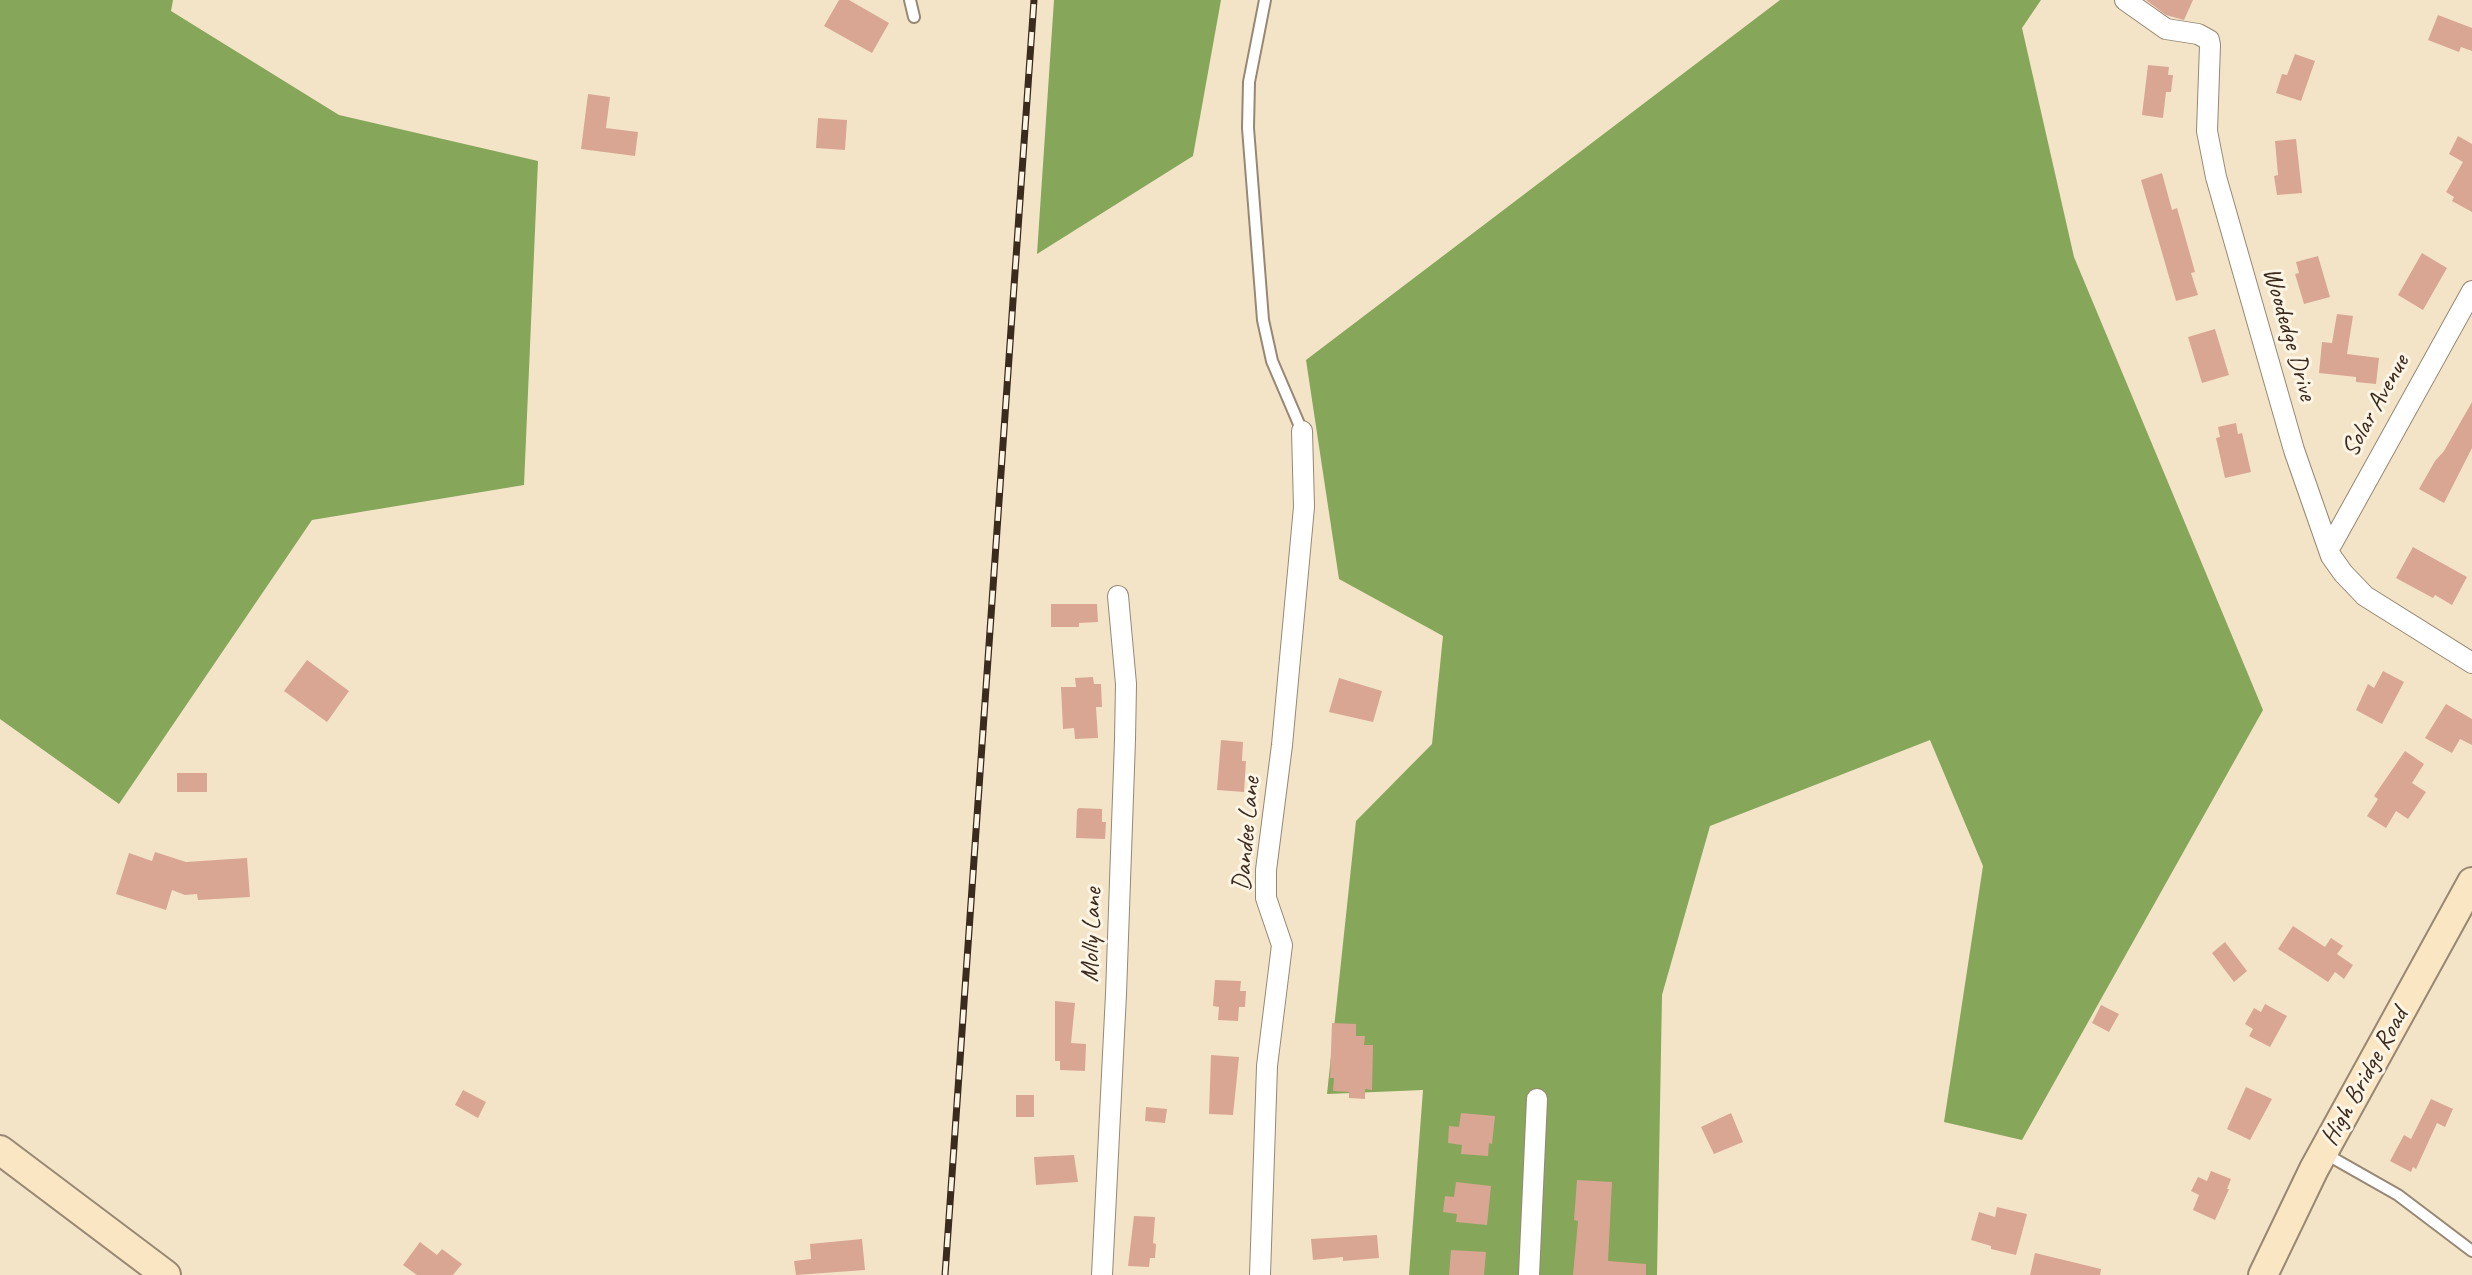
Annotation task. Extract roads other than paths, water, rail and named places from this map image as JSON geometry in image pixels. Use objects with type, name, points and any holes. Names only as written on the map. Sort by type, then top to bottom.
[{"type":"street","name":"Woodedge Drive","points":[[2126,0],[2166,28],[2198,34],[2208,40],[2211,45],[2207,131],[2216,177],[2294,450],[2329,549],[2343,573],[2365,596],[2472,663]]},
{"type":"street","name":"Solar Avenue","points":[[2329,549],[2472,291]]},
{"type":"street","name":"Dandee Lane","points":[[1260,1275],[1267,1066],[1282,945],[1266,898],[1266,870],[1282,745],[1304,507],[1302,431]]},
{"type":"street","name":"Molly Lane","points":[[1102,1275],[1116,994],[1125,740],[1126,684],[1118,596]]},
{"type":"street","name":"High Bridge Road","points":[[2263,1275],[2284,1228],[2472,882]]},
{"type":"street","points":[[1530,1275],[1537,1099]]},
{"type":"street","points":[[0,1150],[166,1275]]},
{"type":"lane","points":[[910,0],[914,18]]},
{"type":"lane","points":[[1265,0],[1249,82],[1248,128],[1262,308],[1272,361],[1302,431]]},
{"type":"lane","points":[[2324,1153],[2398,1196],[2472,1251]]},
{"type":"railway","points":[[945,1275],[1034,0]]}]
